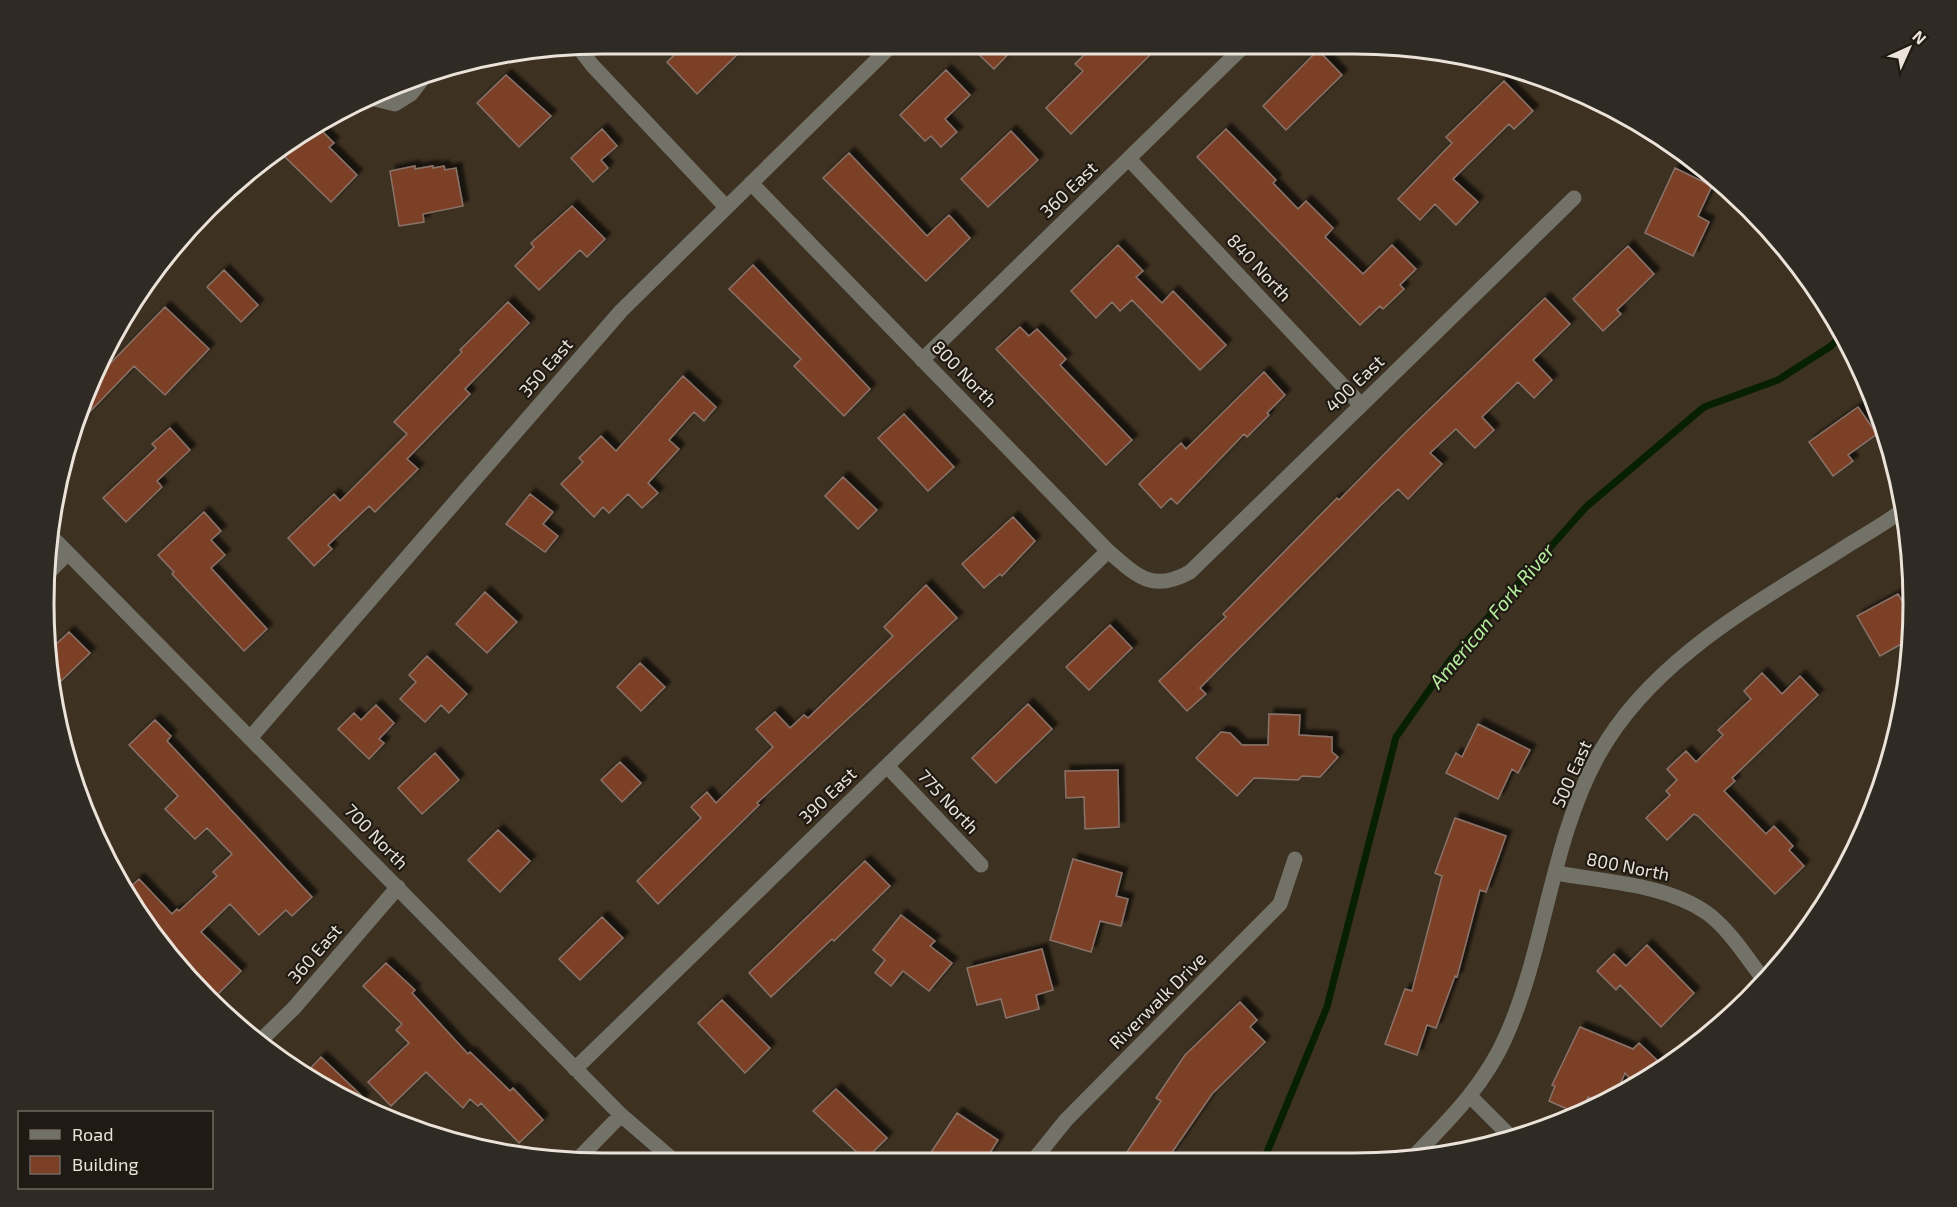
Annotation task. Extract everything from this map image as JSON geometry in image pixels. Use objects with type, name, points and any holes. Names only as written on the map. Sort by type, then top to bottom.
[{"type":"street","name":"350 East","points":[[250,737],[621,311],[883,54]]},
{"type":"street","name":"360 East","points":[[922,360],[1236,54]]},
{"type":"street","points":[[584,55],[726,207]]},
{"type":"street","points":[[382,101],[395,104],[411,94],[416,87]]},
{"type":"street","name":"840 North","points":[[1129,159],[1361,405]]},
{"type":"street","name":"800 North","points":[[751,183],[1108,551],[1139,577],[1156,583]]},
{"type":"street","name":"400 East","points":[[1156,583],[1174,581],[1190,572],[1574,198]]},
{"type":"street","name":"500 East","points":[[1420,1149],[1471,1097],[1507,1035],[1577,803],[1599,754],[1632,709],[1671,668],[1722,627],[1895,515]]},
{"type":"street","name":"700 North","points":[[58,543],[575,1069],[621,1115],[665,1153]]},
{"type":"street","name":"390 East","points":[[575,1069],[1108,551]]},
{"type":"street","points":[[55,566],[68,553]]},
{"type":"street","name":"775 North","points":[[887,766],[981,865]]},
{"type":"street","name":"Riverwalk Drive","points":[[1039,1153],[1066,1120],[1280,904],[1295,859]]},
{"type":"street","name":"800 North","points":[[1556,873],[1671,894],[1708,914],[1736,943],[1759,974]]},
{"type":"street","name":"360 East","points":[[265,1036],[294,1008],[398,887]]},
{"type":"street","points":[[1471,1097],[1505,1131]]},
{"type":"street","points":[[584,1152],[621,1115]]},
{"type":"building","points":[[675,54],[738,54],[697,94],[667,62]]},
{"type":"building","points":[[978,54],[1008,54],[994,69]]},
{"type":"building","points":[[1085,54],[1151,54],[1071,134],[1046,108],[1083,71],[1075,64]]},
{"type":"building","points":[[1314,54],[1322,54],[1342,75],[1286,130],[1263,106]]},
{"type":"building","points":[[946,70],[970,95],[945,119],[957,132],[941,147],[931,136],[925,141],[900,115]]},
{"type":"building","points":[[506,75],[551,116],[519,147],[477,103]]},
{"type":"building","points":[[1504,81],[1533,111],[1514,129],[1509,124],[1453,179],[1478,202],[1456,225],[1435,204],[1420,220],[1398,199],[1452,143],[1446,137]]},
{"type":"building","points":[[602,129],[617,146],[601,160],[608,168],[593,182],[571,158]]},
{"type":"building","points":[[1226,129],[1276,180],[1273,183],[1298,209],[1306,201],[1333,228],[1325,237],[1363,274],[1392,245],[1416,269],[1400,285],[1404,289],[1383,309],[1380,306],[1360,325],[1197,157]]},
{"type":"building","points":[[1011,131],[1038,160],[988,207],[961,179]]},
{"type":"building","points":[[323,132],[334,143],[329,147],[357,175],[331,202],[285,157]]},
{"type":"building","points":[[849,153],[927,236],[949,215],[970,238],[926,281],[823,178]]},
{"type":"building","points":[[415,166],[415,169],[433,166],[433,168],[444,166],[445,170],[456,168],[463,206],[423,214],[424,222],[399,226],[390,171]]},
{"type":"building","points":[[1675,168],[1712,187],[1698,216],[1709,222],[1693,256],[1645,233]]},
{"type":"building","points":[[572,206],[605,239],[587,257],[580,250],[539,290],[515,266],[534,247],[531,243]]},
{"type":"building","points":[[1118,245],[1143,271],[1136,277],[1162,303],[1173,291],[1226,345],[1200,370],[1132,300],[1120,311],[1112,302],[1096,318],[1071,291]]},
{"type":"building","points":[[1628,246],[1654,274],[1617,310],[1621,314],[1603,331],[1573,299]]},
{"type":"building","points":[[753,265],[870,389],[844,416],[794,366],[801,359],[729,289]]},
{"type":"building","points":[[224,270],[258,305],[241,322],[207,287]]},
{"type":"building","points":[[1545,298],[1570,324],[1533,360],[1552,380],[1534,398],[1518,382],[1482,417],[1494,430],[1475,448],[1456,429],[1430,453],[1442,464],[1408,499],[1398,489],[1380,506],[1200,688],[1206,694],[1187,711],[1159,681],[1226,617],[1223,614],[1337,498],[1339,500]]},
{"type":"building","points":[[508,302],[529,323],[465,389],[470,394],[407,459],[418,469],[375,512],[369,506],[328,545],[332,549],[314,566],[288,538],[334,494],[340,501],[407,434],[394,422]]},
{"type":"building","points":[[165,307],[209,349],[165,395],[134,366],[88,413],[109,365]]},
{"type":"building","points":[[1020,327],[1029,336],[1037,329],[1066,359],[1060,365],[1132,440],[1106,465],[996,349]]},
{"type":"building","points":[[1264,372],[1285,395],[1267,413],[1269,415],[1247,437],[1244,434],[1177,504],[1171,498],[1161,508],[1139,484],[1181,443],[1186,449]]},
{"type":"building","points":[[683,376],[716,407],[704,421],[694,412],[669,440],[679,449],[648,483],[658,493],[642,508],[628,494],[609,513],[603,507],[594,517],[561,484],[583,462],[579,458],[601,436],[616,451]]},
{"type":"building","points":[[1858,407],[1876,435],[1848,455],[1853,461],[1833,476],[1809,442]]},
{"type":"building","points":[[904,414],[954,467],[928,491],[878,438]]},
{"type":"building","points":[[170,428],[190,450],[157,481],[162,487],[126,522],[103,498],[156,448],[152,444]]},
{"type":"building","points":[[843,477],[877,510],[858,529],[825,496]]},
{"type":"building","points":[[530,494],[553,512],[543,524],[558,536],[545,552],[506,524]]},
{"type":"building","points":[[204,512],[221,531],[211,540],[225,555],[211,568],[267,629],[244,651],[172,574],[174,572],[158,555]]},
{"type":"building","points":[[1013,517],[1035,541],[1002,576],[1000,574],[984,588],[962,564]]},
{"type":"building","points":[[926,585],[957,618],[757,803],[759,805],[658,904],[637,881],[701,818],[691,807],[707,792],[716,803],[773,747],[756,729],[775,712],[790,728],[804,715],[808,718],[893,636],[884,627]]},
{"type":"building","points":[[485,592],[517,622],[487,653],[456,624]]},
{"type":"building","points":[[1898,594],[1903,602],[1901,644],[1880,656],[1857,616]]},
{"type":"building","points":[[1110,625],[1132,648],[1089,690],[1066,667]]},
{"type":"building","points":[[69,632],[90,653],[60,682],[59,675],[56,645]]},
{"type":"building","points":[[427,656],[467,694],[449,713],[441,705],[425,722],[400,699],[416,682],[409,675]]},
{"type":"building","points":[[640,663],[665,687],[641,711],[617,687]]},
{"type":"building","points":[[1762,673],[1782,694],[1800,676],[1818,695],[1732,778],[1735,781],[1724,791],[1766,834],[1774,826],[1793,846],[1789,850],[1804,866],[1775,894],[1698,816],[1694,814],[1667,840],[1646,818],[1670,795],[1666,791],[1677,780],[1667,769],[1686,751],[1696,762],[1723,735],[1718,730],[1751,699],[1744,691]]},
{"type":"building","points":[[1028,704],[1052,729],[996,783],[972,758]]},
{"type":"building","points":[[376,705],[394,723],[379,739],[384,743],[369,759],[338,729],[354,713],[361,720]]},
{"type":"building","points":[[1269,714],[1300,715],[1299,735],[1332,737],[1332,752],[1338,757],[1320,777],[1302,776],[1298,780],[1254,778],[1237,796],[1196,758],[1221,732],[1230,733],[1242,745],[1268,745]]},
{"type":"building","points":[[155,720],[171,736],[167,741],[312,897],[292,916],[286,910],[259,935],[230,904],[201,932],[241,971],[218,994],[190,966],[168,938],[132,885],[139,879],[172,914],[177,909],[179,911],[217,876],[213,872],[232,854],[207,828],[195,839],[165,809],[178,796],[129,745]]},
{"type":"building","points":[[1478,724],[1530,750],[1518,773],[1512,769],[1498,799],[1446,773],[1456,753],[1462,757]]},
{"type":"building","points":[[435,753],[459,780],[422,814],[398,788]]},
{"type":"building","points":[[620,762],[641,783],[622,802],[601,780]]},
{"type":"building","points":[[1118,770],[1119,827],[1085,829],[1084,797],[1066,798],[1065,771]]},
{"type":"building","points":[[1455,818],[1506,836],[1486,892],[1480,890],[1457,977],[1455,976],[1436,1028],[1427,1025],[1417,1055],[1385,1044],[1405,989],[1412,991],[1442,876],[1435,873]]},
{"type":"building","points":[[498,830],[530,861],[500,892],[468,860]]},
{"type":"building","points":[[1073,859],[1122,873],[1116,896],[1128,899],[1121,926],[1100,921],[1091,952],[1050,940]]},
{"type":"building","points":[[865,861],[890,886],[834,941],[832,939],[771,997],[749,973]]},
{"type":"building","points":[[901,915],[935,941],[930,946],[952,963],[929,991],[903,971],[891,986],[875,973],[885,960],[873,950]]},
{"type":"building","points":[[602,917],[623,938],[580,980],[559,959]]},
{"type":"building","points":[[1647,945],[1694,993],[1661,1027],[1620,985],[1616,990],[1597,971],[1614,954],[1626,966]]},
{"type":"building","points":[[1042,949],[1053,990],[1036,995],[1039,1009],[1006,1018],[1001,999],[977,1005],[967,968]]},
{"type":"building","points":[[386,963],[415,990],[412,993],[468,1054],[470,1052],[510,1091],[513,1088],[543,1120],[519,1143],[481,1103],[478,1106],[470,1099],[463,1108],[426,1072],[391,1106],[368,1082],[409,1043],[396,1030],[402,1024],[363,986]]},
{"type":"building","points":[[722,1000],[770,1048],[745,1073],[698,1023]]},
{"type":"building","points":[[1240,1002],[1257,1020],[1250,1027],[1265,1042],[1212,1094],[1171,1153],[1126,1153],[1161,1101],[1156,1098],[1185,1055]]},
{"type":"building","points":[[1580,1027],[1633,1049],[1639,1043],[1658,1061],[1630,1078],[1625,1073],[1621,1083],[1592,1098],[1588,1097],[1586,1101],[1568,1109],[1549,1101],[1555,1086],[1552,1085]]},
{"type":"building","points":[[321,1057],[364,1098],[329,1079],[311,1068]]},
{"type":"building","points":[[836,1089],[887,1138],[872,1153],[858,1153],[813,1111]]},
{"type":"building","points":[[957,1113],[998,1140],[990,1153],[931,1153]]},
{"type":"waterway","name":"American Fork River","points":[[1267,1153],[1327,1007],[1396,737],[1451,659],[1586,507],[1704,407],[1778,380],[1836,341]]}]
